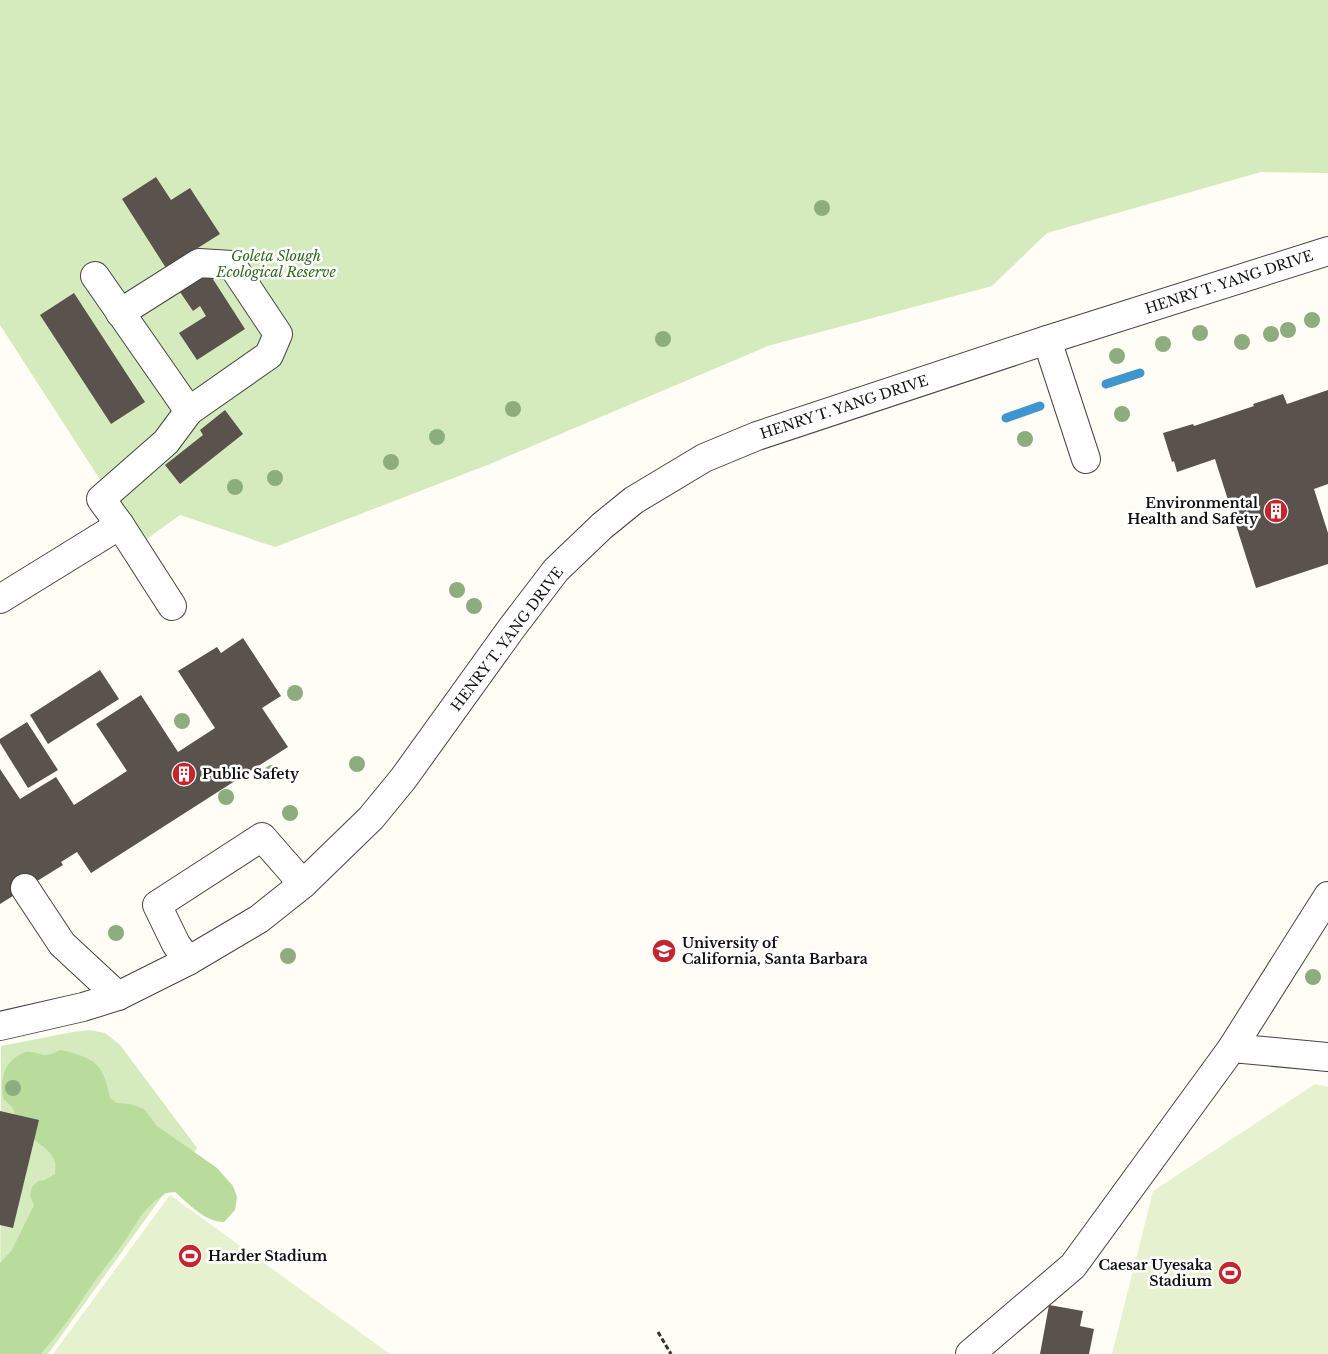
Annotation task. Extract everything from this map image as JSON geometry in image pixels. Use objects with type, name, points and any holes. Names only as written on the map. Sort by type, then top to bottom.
[{"type":"street","name":"HENRY T. YANG DRIVE","points":[[0,1026],[83,1007],[118,996],[188,961],[259,918],[303,884],[371,818],[387,799],[556,570],[602,526],[634,500],[704,458],[757,436],[1046,340],[1328,250]]},
{"type":"street","points":[[120,313],[199,263],[232,266],[278,334],[269,355],[188,411],[166,442],[101,499],[172,606]]},
{"type":"street","points":[[95,276],[188,411]]},
{"type":"street","points":[[1046,340],[1086,459]]},
{"type":"street","points":[[0,599],[120,525]]},
{"type":"street","points":[[188,961],[176,944],[157,905],[262,837],[303,884]]},
{"type":"street","points":[[25,888],[62,944],[118,996]]},
{"type":"street","points":[[970,1354],[1074,1266],[1232,1048],[1328,896]]},
{"type":"street","points":[[1232,1048],[1328,1058]]},
{"type":"path","points":[[658,1332],[671,1354]]},
{"type":"green space","name":"Goleta Slough Ecological Reserve","points":[[0,0],[1328,0],[1328,173],[1261,172],[1047,233],[992,286],[768,346],[490,464],[275,547],[180,515],[141,543],[0,325]]},
{"type":"green space","points":[[89,1030],[105,1033],[120,1045],[197,1148],[48,1354],[0,1354],[1,1046]]},
{"type":"green space","points":[[61,1050],[90,1059],[96,1064],[104,1077],[110,1098],[117,1103],[130,1104],[144,1109],[157,1126],[217,1168],[233,1186],[237,1197],[235,1210],[224,1222],[217,1221],[198,1212],[175,1192],[166,1193],[143,1213],[67,1322],[41,1354],[0,1354],[0,1263],[12,1250],[34,1205],[30,1196],[32,1187],[38,1181],[45,1180],[55,1174],[53,1157],[45,1148],[24,1132],[13,1109],[3,1098],[3,1078],[7,1067],[15,1057],[25,1052],[47,1055]]},
{"type":"green space","name":"Caesar Uyesaka Stadium","points":[[1315,1084],[1328,1087],[1328,1354],[1112,1354],[1153,1191]]},
{"type":"green space","name":"Harder Stadium","points":[[170,1195],[390,1354],[53,1354]]},
{"type":"building","points":[[156,177],[171,200],[190,188],[220,234],[166,268],[122,199]]},
{"type":"building","points":[[209,273],[245,329],[197,360],[179,333],[206,316],[200,306],[193,311],[180,292]]},
{"type":"building","points":[[74,293],[145,402],[111,424],[40,315]]},
{"type":"building","name":"Environmental Health and Safety","points":[[1328,390],[1328,484],[1314,489],[1328,533],[1328,564],[1256,588],[1215,459],[1177,472],[1163,433],[1193,424],[1194,426],[1283,394],[1287,404]]},
{"type":"building","points":[[225,410],[243,434],[180,484],[165,465],[203,435],[200,430]]},
{"type":"building","name":"Public Safety","points":[[243,638],[281,696],[262,708],[288,747],[91,873],[77,852],[61,862],[63,865],[0,904],[0,769],[20,799],[56,777],[74,805],[127,771],[96,724],[141,695],[178,752],[215,728],[178,671],[217,647],[221,653]]},
{"type":"building","points":[[100,670],[119,699],[48,744],[30,715]]},
{"type":"building","points":[[27,722],[58,770],[28,788],[0,743],[0,739]]},
{"type":"building","points":[[0,1111],[39,1120],[13,1228],[0,1225]]},
{"type":"building","points":[[1049,1305],[1083,1311],[1080,1326],[1094,1329],[1089,1354],[1040,1354]]},
{"type":"waterway","points":[[1106,384],[1140,373]]},
{"type":"waterway","points":[[1006,418],[1040,406]]},
{"type":"place","name":"Environmental Health and Safety","points":[[1276,511]]},
{"type":"place","name":"Public Safety","points":[[184,774]]},
{"type":"place","name":"University of California, Santa Barbara","points":[[664,951]]},
{"type":"place","name":"Harder Stadium","points":[[190,1256]]},
{"type":"place","name":"Caesar Uyesaka Stadium","points":[[1230,1273]]}]
